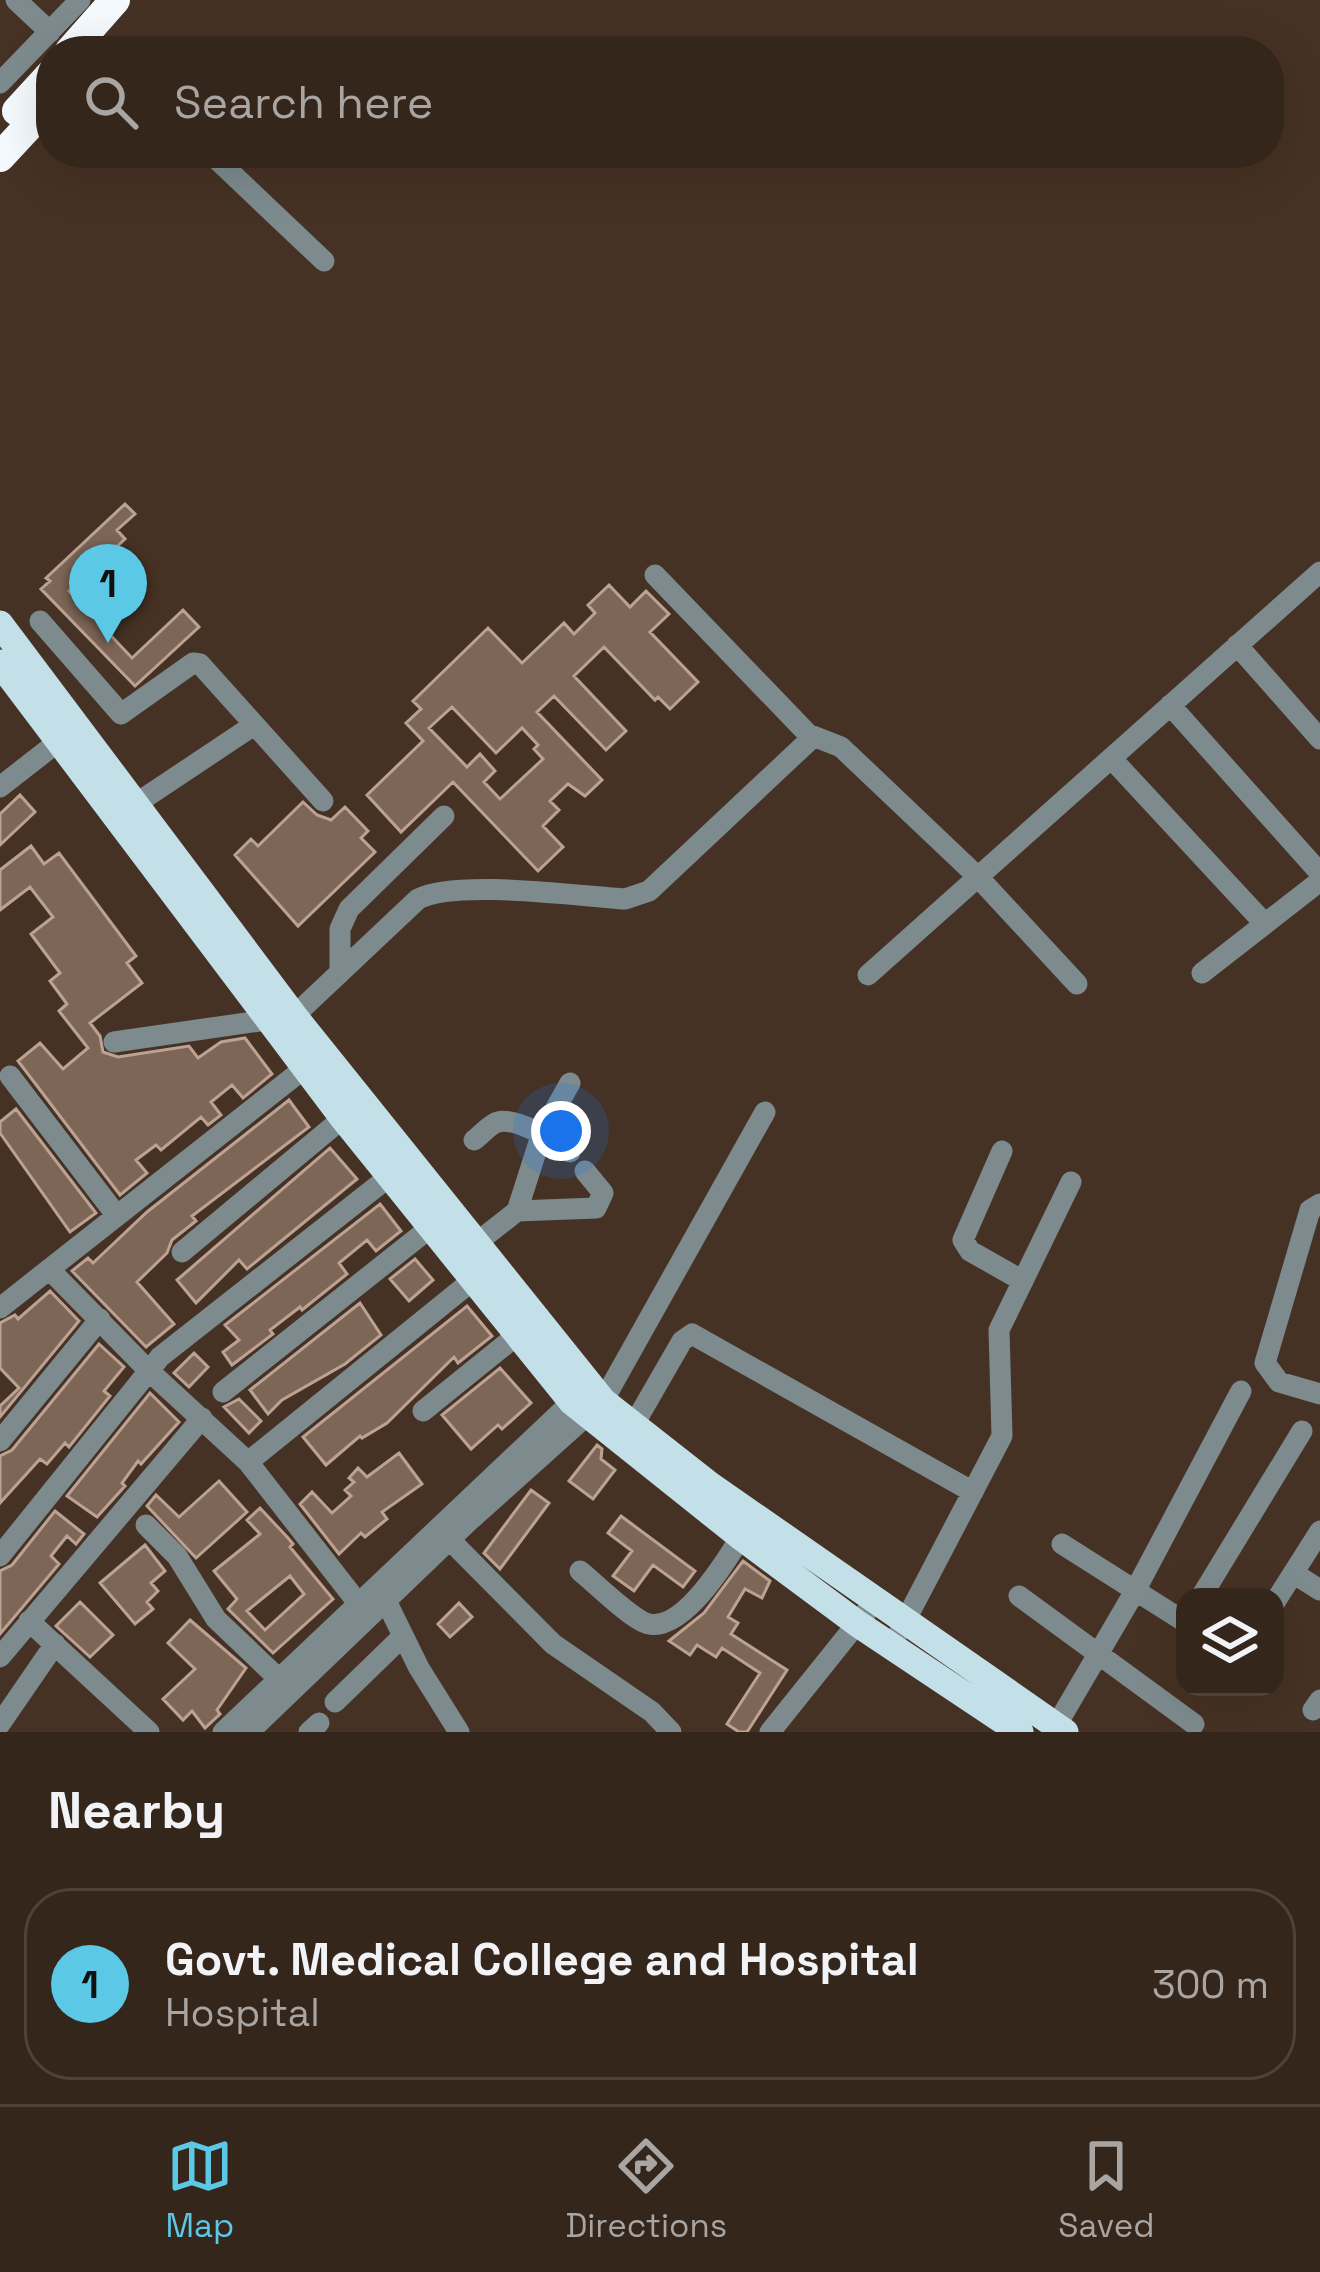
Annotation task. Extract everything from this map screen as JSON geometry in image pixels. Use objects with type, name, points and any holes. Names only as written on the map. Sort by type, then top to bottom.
[{"type":"highway","points":[[90,36],[115,0]]},
{"type":"highway","points":[[95,36],[140,0]]},
{"type":"highway","points":[[0,129],[36,90]]},
{"type":"highway","points":[[0,157],[36,118]]},
{"type":"main road","points":[[0,624],[137,803],[283,1019],[306,1067],[516,1336],[588,1401],[747,1527],[898,1635],[1020,1732]]},
{"type":"main road","points":[[0,663],[283,1019],[475,1244],[588,1401],[633,1426],[747,1527]]},
{"type":"main road","points":[[898,1635],[1060,1729]]},
{"type":"street","points":[[16,0],[68,36]]},
{"type":"street","points":[[80,0],[82,36]]},
{"type":"street","points":[[0,83],[36,67]]},
{"type":"street","points":[[226,168],[324,261]]},
{"type":"street","points":[[868,975],[1320,572]]},
{"type":"street","points":[[656,575],[813,737],[841,747],[978,877],[1077,984]]},
{"type":"street","points":[[40,620],[121,714],[196,663],[323,801]]},
{"type":"street","points":[[1237,646],[1320,739]]},
{"type":"street","points":[[1170,705],[1320,877],[1202,974]]},
{"type":"street","points":[[137,803],[254,725]]},
{"type":"street","points":[[114,1042],[283,1019],[429,893],[457,890],[625,899],[650,892],[813,737]]},
{"type":"street","points":[[0,787],[59,741]]},
{"type":"street","points":[[1111,758],[1264,924]]},
{"type":"street","points":[[340,973],[340,929],[349,909],[443,816]]},
{"type":"street","points":[[0,1308],[306,1067]]},
{"type":"street","points":[[10,1076],[117,1216]]},
{"type":"street","points":[[518,1211],[542,1133],[570,1083]]},
{"type":"street","points":[[223,1732],[278,1678],[450,1540],[588,1401],[765,1112]]},
{"type":"street","points":[[182,1252],[343,1118]]},
{"type":"street","points":[[474,1140],[501,1121],[542,1133],[570,1152]]},
{"type":"street","points":[[1002,1151],[963,1240],[970,1251],[1023,1281]]},
{"type":"street","points":[[475,1244],[518,1211],[596,1208],[603,1193],[585,1171]]},
{"type":"street","points":[[0,1556],[148,1370],[174,1344],[390,1176]]},
{"type":"street","points":[[898,1635],[1004,1427],[996,1340],[1071,1182]]},
{"type":"street","points":[[1320,1204],[1310,1210],[1265,1363],[1279,1382],[1320,1394]]},
{"type":"street","points":[[223,1392],[431,1227]]},
{"type":"street","points":[[50,1269],[148,1370],[248,1462],[402,1637],[459,1732]]},
{"type":"street","points":[[248,1462],[472,1280]]},
{"type":"street","points":[[0,1441],[100,1319]]},
{"type":"street","points":[[633,1426],[682,1341],[692,1334],[973,1492]]},
{"type":"street","points":[[423,1411],[516,1336]]},
{"type":"street","points":[[1060,1729],[1241,1391]]},
{"type":"street","points":[[249,1732],[370,1606],[588,1401]]},
{"type":"street","points":[[0,1657],[202,1418]]},
{"type":"street","points":[[1206,1588],[1302,1431]]},
{"type":"street","points":[[146,1525],[177,1556],[216,1619],[278,1678]]},
{"type":"street","points":[[580,1571],[651,1625],[699,1599],[747,1527]]},
{"type":"street","points":[[1284,1588],[1320,1531]]},
{"type":"street","points":[[450,1540],[553,1645],[652,1712],[671,1732]]},
{"type":"street","points":[[1062,1544],[1176,1616]]},
{"type":"street","points":[[1293,1573],[1320,1590]]},
{"type":"street","points":[[1019,1596],[1194,1724]]},
{"type":"street","points":[[770,1732],[866,1613]]},
{"type":"street","points":[[29,1621],[149,1732]]},
{"type":"street","points":[[335,1702],[402,1637]]},
{"type":"street","points":[[0,1724],[55,1644]]},
{"type":"building","points":[[125,504],[135,514],[117,530],[125,539],[69,591],[132,658],[183,610],[199,627],[135,686],[41,589],[50,581],[46,578]]},
{"type":"building","points":[[609,585],[630,607],[646,591],[669,614],[650,632],[698,682],[670,709],[658,697],[655,700],[604,647],[574,676],[626,731],[606,750],[554,696],[537,712],[602,780],[585,796],[568,784],[550,801],[559,810],[543,826],[563,847],[538,871],[453,782],[401,832],[367,795],[423,741],[406,723],[421,709],[413,701],[488,628],[522,663],[564,623],[574,634],[595,613],[588,605]],"holes":[[[452,707],[496,753],[522,728],[538,745],[534,749],[543,759],[500,799],[484,782],[495,771],[480,754],[467,767],[429,728]]]},
{"type":"building","points":[[20,795],[35,812],[0,845],[0,814]]},
{"type":"building","points":[[303,802],[331,820],[345,807],[368,831],[361,838],[375,852],[298,926],[235,855],[251,839],[258,846]]},
{"type":"building","points":[[31,846],[44,864],[59,853],[136,956],[127,963],[142,983],[90,1023],[100,1036],[103,1052],[118,1057],[189,1046],[198,1058],[221,1042],[245,1038],[272,1074],[243,1098],[232,1085],[211,1102],[221,1115],[208,1125],[201,1117],[161,1150],[156,1145],[136,1160],[147,1173],[120,1195],[18,1061],[40,1043],[63,1069],[88,1048],[59,1011],[67,1004],[50,981],[60,973],[31,934],[53,917],[30,887],[0,910],[0,870]]},
{"type":"building","points":[[289,1100],[309,1127],[192,1216],[196,1221],[172,1240],[167,1253],[137,1282],[174,1324],[146,1347],[72,1271],[88,1258],[93,1263],[147,1212]]},
{"type":"building","points":[[16,1109],[96,1213],[70,1232],[0,1133],[0,1122]]},
{"type":"building","points":[[330,1148],[357,1179],[247,1269],[239,1260],[196,1303],[177,1280]]},
{"type":"building","points":[[380,1204],[401,1231],[376,1251],[367,1240],[339,1263],[347,1274],[270,1330],[273,1334],[232,1365],[223,1352],[239,1340],[225,1325]]},
{"type":"building","points":[[415,1259],[433,1280],[409,1301],[390,1279]]},
{"type":"building","points":[[50,1291],[79,1321],[0,1417],[0,1406],[19,1388],[0,1368],[0,1323],[15,1315],[18,1319]]},
{"type":"building","points":[[360,1303],[381,1335],[268,1414],[250,1390]]},
{"type":"building","points":[[467,1306],[492,1336],[458,1363],[454,1357],[387,1423],[360,1436],[326,1465],[303,1437]]},
{"type":"building","points":[[99,1344],[124,1367],[104,1391],[110,1396],[69,1447],[65,1443],[47,1464],[40,1459],[0,1503],[0,1456],[12,1450]]},
{"type":"building","points":[[194,1353],[208,1367],[189,1387],[174,1373]]},
{"type":"building","points":[[500,1368],[531,1403],[471,1449],[442,1415]]},
{"type":"building","points":[[150,1393],[179,1422],[141,1464],[138,1461],[122,1483],[125,1486],[97,1517],[67,1496]]},
{"type":"building","points":[[239,1399],[261,1421],[249,1433],[224,1407]]},
{"type":"building","points":[[597,1445],[602,1449],[601,1459],[615,1470],[593,1499],[569,1481]]},
{"type":"building","points":[[399,1453],[422,1484],[382,1512],[387,1519],[365,1537],[361,1533],[339,1554],[300,1504],[312,1492],[332,1513],[351,1496],[345,1490],[354,1482],[349,1478],[358,1468],[367,1477]]},
{"type":"building","points":[[219,1481],[247,1512],[196,1558],[147,1506],[156,1495],[179,1517]]},
{"type":"building","points":[[531,1490],[549,1503],[500,1569],[484,1553]]},
{"type":"building","points":[[260,1508],[333,1599],[273,1653],[228,1609],[237,1599],[214,1571],[260,1534],[247,1520]],"holes":[[[290,1576],[304,1594],[265,1630],[247,1611]]]},
{"type":"building","points":[[55,1511],[84,1534],[76,1544],[67,1536],[51,1556],[59,1564],[0,1634],[0,1571],[12,1565]]},
{"type":"building","points":[[621,1516],[695,1571],[683,1587],[653,1565],[634,1591],[613,1576],[632,1551],[608,1533]]},
{"type":"building","points":[[145,1545],[165,1571],[151,1583],[158,1591],[147,1602],[153,1609],[135,1624],[100,1583]]},
{"type":"building","points":[[743,1561],[770,1581],[762,1598],[745,1589],[728,1617],[738,1623],[731,1634],[787,1670],[747,1732],[739,1732],[727,1724],[760,1673],[722,1648],[716,1657],[697,1645],[690,1655],[669,1641],[704,1613]]},
{"type":"building","points":[[80,1602],[113,1635],[90,1657],[56,1626]]},
{"type":"building","points":[[459,1603],[472,1617],[450,1637],[438,1624]]},
{"type":"building","points":[[190,1620],[246,1668],[217,1710],[220,1714],[205,1728],[192,1711],[183,1720],[163,1699],[195,1669],[168,1643]]},
{"type":"place","name":"Govt. Medical College and Hospital","points":[[108,643]]}]
